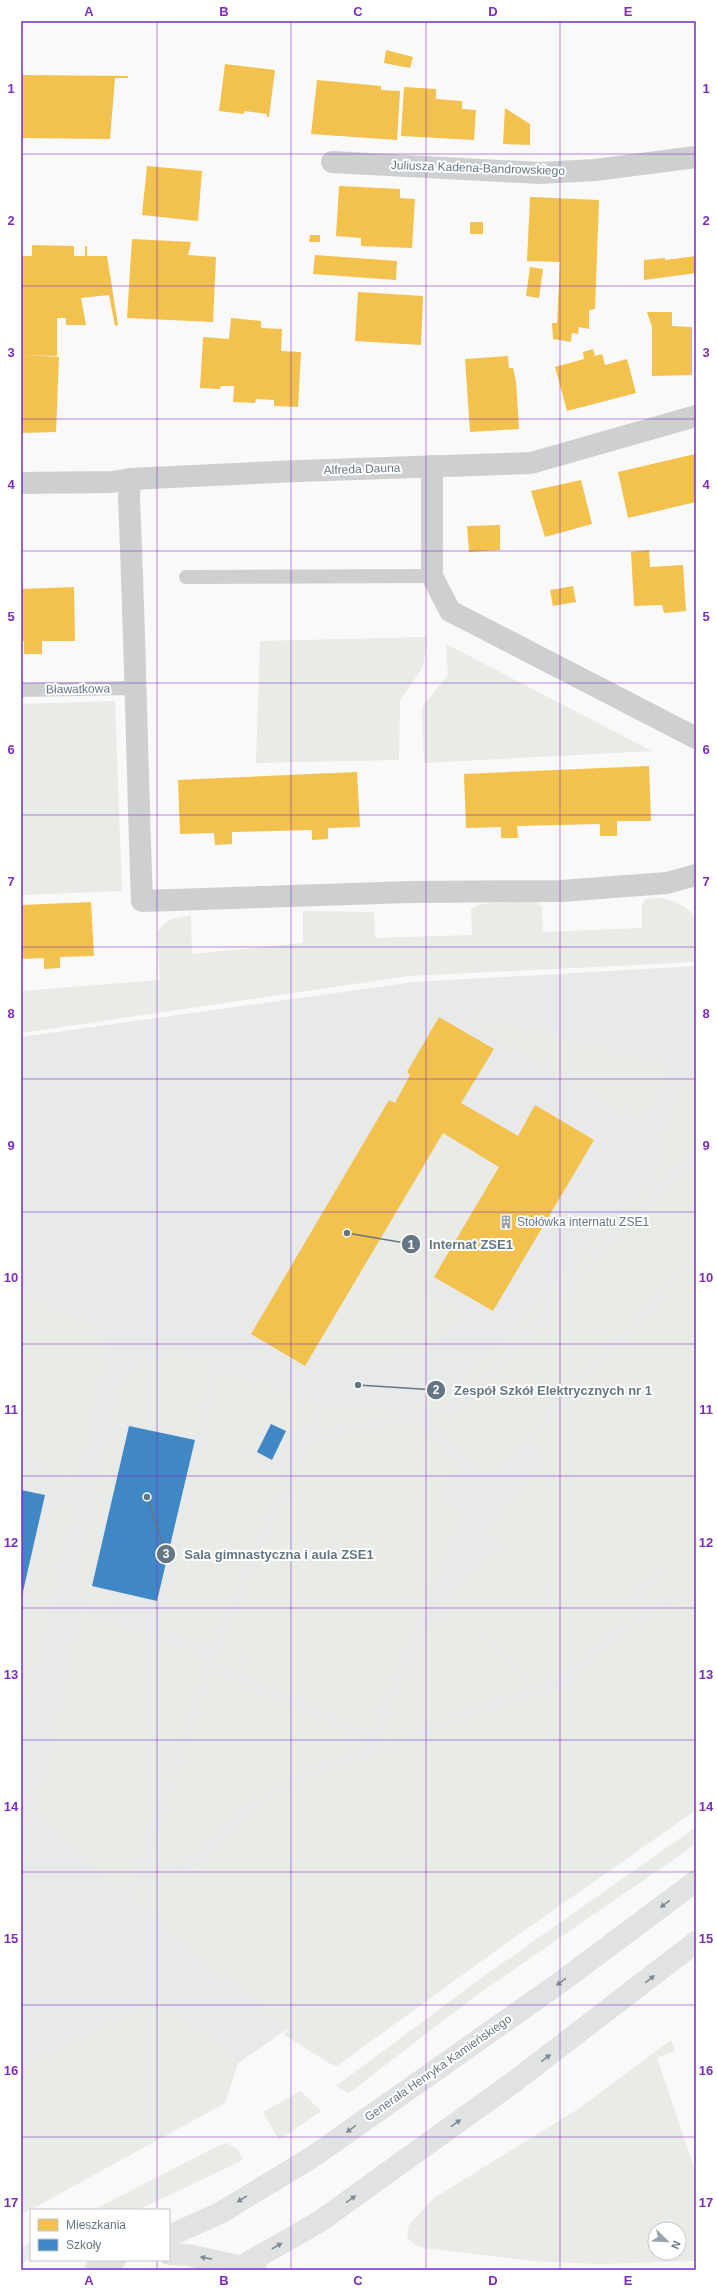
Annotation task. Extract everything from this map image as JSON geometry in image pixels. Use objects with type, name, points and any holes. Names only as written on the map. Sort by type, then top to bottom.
[{"type":"main road","name":"Generała Henryka Kamieńskiego","points":[[170,2236],[220,2213],[310,2158],[558,1984],[696,1881]]},
{"type":"main road","points":[[170,2254],[188,2255],[245,2269],[332,2213],[515,2081],[696,1942]]},
{"type":"main road","points":[[95,2270],[113,2261]]},
{"type":"street","name":"Juliusza Kadena-Bandrowskiego","points":[[332,162],[540,173],[596,170],[696,157]]},
{"type":"street","name":"Alfreda Dauna","points":[[21,483],[112,482],[130,479],[531,463],[696,416]]},
{"type":"street","points":[[432,466],[432,576],[450,611],[696,738]]},
{"type":"street","points":[[130,479],[129,499],[135,634],[134,688],[142,901],[410,892],[561,891],[667,883],[696,875]]},
{"type":"lane","points":[[186,577],[432,576]]},
{"type":"lane","name":"Bławatkowa","points":[[21,690],[134,688]]},
{"type":"shaded area","points":[[427,637],[423,667],[400,700],[399,760],[256,763],[260,641]]},
{"type":"shaded area","points":[[446,644],[652,751],[424,763],[422,707],[448,675]]},
{"type":"shaded area","points":[[115,701],[122,891],[21,895],[21,704]]},
{"type":"shaded area","points":[[661,898],[680,904],[696,917],[696,962],[408,976],[21,1033],[21,991],[160,980],[157,931],[169,920],[191,915],[192,954],[303,943],[303,911],[374,912],[375,938],[472,935],[471,909],[480,904],[535,901],[542,907],[543,932],[642,928],[642,905],[645,899]]},
{"type":"shaded area","points":[[696,966],[696,1734],[553,1844],[214,2080],[21,2206],[21,1037],[414,982]]},
{"type":"shaded area","points":[[457,1015],[509,1024],[667,1067],[657,1099],[648,1112],[634,1119]]},
{"type":"shaded area","points":[[696,1082],[696,1150],[599,1249],[460,1402],[420,1411],[412,1402],[451,1387],[474,1373],[653,1181],[661,1159],[660,1145],[684,1085]]},
{"type":"shaded area","points":[[443,1133],[499,1167],[425,1290],[464,1313],[445,1335],[415,1351],[375,1360],[337,1358],[314,1350]]},
{"type":"shaded area","points":[[696,1161],[696,1250],[491,1476],[428,1417],[464,1410],[594,1265]]},
{"type":"shaded area","points":[[696,1260],[696,1588],[645,1609],[607,1637],[571,1669],[542,1687],[465,1707],[401,1740],[373,1749],[435,1610],[438,1612],[435,1617],[438,1623],[444,1624],[449,1620],[448,1613],[440,1610],[438,1607],[442,1602],[533,1685],[580,1631],[578,1630],[534,1680],[445,1601],[489,1551],[530,1586],[492,1551],[498,1546],[600,1638],[662,1572],[541,1463],[548,1457],[598,1502],[532,1441]]},
{"type":"shaded area","points":[[21,1296],[86,1321],[96,1328],[106,1347],[76,1494],[57,1490],[62,1473],[41,1465],[21,1442]]},
{"type":"shaded area","points":[[183,1354],[212,1365],[213,1371],[196,1436],[127,1421],[125,1427],[111,1425],[120,1395],[125,1383],[132,1373],[141,1365],[152,1359]]},
{"type":"shaded area","points":[[221,1369],[317,1403],[304,1433],[288,1434],[268,1424],[254,1453],[271,1461],[269,1469],[285,1475],[212,1646],[161,1629]]},
{"type":"shaded area","points":[[325,1406],[351,1410],[398,1406],[405,1413],[313,1434]]},
{"type":"shaded area","points":[[414,1420],[465,1466],[437,1498],[465,1510],[370,1731],[240,1674],[316,1497],[237,1672],[215,1663],[309,1443]]},
{"type":"shaded area","points":[[111,1431],[125,1434],[87,1588],[116,1595],[111,1609],[74,1597]]},
{"type":"shaded area","points":[[543,1468],[657,1570],[600,1634],[486,1532]]},
{"type":"shaded area","points":[[21,1469],[51,1479],[49,1485],[21,1478]]},
{"type":"shaded area","points":[[54,1498],[74,1503],[25,1713],[21,1713],[21,1640]]},
{"type":"shaded area","points":[[696,1597],[696,1810],[498,1949],[337,2066],[329,2063],[283,2034],[288,2030],[134,1901],[141,1884],[198,1865],[259,1808],[281,1790],[304,1778],[407,1746],[448,1723],[472,1714],[507,1707],[535,1698],[566,1684],[629,1629],[657,1611]]},
{"type":"shaded area","points":[[81,1613],[206,1656],[128,1895],[65,1841],[38,1812]]},
{"type":"shaded area","points":[[211,1671],[364,1739],[359,1752],[342,1756],[308,1769],[262,1796],[234,1818],[207,1849],[196,1856],[182,1863],[144,1875]]},
{"type":"shaded area","points":[[696,1827],[696,1844],[474,1997],[349,2093],[336,2086],[484,1976]]},
{"type":"shaded area","points":[[159,1998],[238,2063],[225,2103],[21,2215],[21,2069]]},
{"type":"shaded area","points":[[671,2040],[675,2051],[657,2058],[696,2173],[696,2261],[598,2264],[532,2261],[424,2248],[415,2245],[407,2237],[409,2225],[434,2198],[578,2109]]},
{"type":"shaded area","points":[[301,2091],[321,2111],[279,2140],[263,2112]]},
{"type":"shaded area","points":[[227,2143],[237,2149],[243,2160],[140,2209],[95,2209],[216,2147]]},
{"type":"shaded area","points":[[30,2242],[30,2260],[21,2264],[21,2247]]},
{"type":"building: Mieszkania","points":[[386,50],[413,57],[410,68],[384,63]]},
{"type":"building: Mieszkania","points":[[225,64],[275,70],[269,117],[267,117],[267,114],[244,111],[244,114],[219,111]]},
{"type":"building: Mieszkania","points":[[21,75],[128,76],[128,78],[115,78],[110,139],[21,138]]},
{"type":"building: Mieszkania","points":[[317,80],[381,86],[381,90],[400,91],[397,140],[311,134]]},
{"type":"building: Mieszkania","points":[[404,87],[436,89],[436,99],[462,101],[462,109],[476,110],[474,140],[401,136]]},
{"type":"building: Mieszkania","points":[[505,108],[530,124],[530,145],[503,144]]},
{"type":"building: Mieszkania","points":[[147,166],[202,171],[198,221],[142,215]]},
{"type":"building: Mieszkania","points":[[339,186],[400,189],[400,198],[415,199],[412,248],[361,246],[361,238],[336,236]]},
{"type":"building: Mieszkania","points":[[530,197],[599,200],[595,309],[589,310],[589,329],[579,327],[578,334],[572,333],[571,342],[553,339],[552,323],[557,323],[560,262],[527,261]]},
{"type":"building: Mieszkania","points":[[470,222],[483,222],[483,234],[470,234]]},
{"type":"building: Mieszkania","points":[[310,235],[320,235],[320,242],[309,242]]},
{"type":"building: Mieszkania","points":[[132,239],[191,242],[188,255],[216,257],[213,322],[127,318]]},
{"type":"building: Mieszkania","points":[[32,245],[74,246],[74,256],[85,256],[85,246],[87,246],[87,256],[107,256],[118,325],[115,326],[109,295],[81,298],[86,325],[66,325],[66,318],[57,318],[57,356],[23,355],[59,357],[56,432],[21,433],[21,256],[32,256]]},
{"type":"building: Mieszkania","points":[[315,255],[397,261],[396,280],[313,274]]},
{"type":"building: Mieszkania","points":[[696,256],[696,273],[644,280],[644,260],[665,258],[665,260]]},
{"type":"building: Mieszkania","points":[[530,267],[543,269],[539,298],[526,296]]},
{"type":"building: Mieszkania","points":[[358,292],[423,296],[421,345],[355,341]]},
{"type":"building: Mieszkania","points":[[647,312],[672,312],[672,326],[692,327],[692,375],[652,376],[652,327]]},
{"type":"building: Mieszkania","points":[[231,318],[261,321],[261,328],[282,329],[281,351],[301,352],[298,407],[274,406],[274,400],[256,399],[255,403],[233,402],[234,386],[221,386],[220,389],[200,388],[203,337],[229,339]]},
{"type":"building: Mieszkania","points":[[593,349],[595,356],[602,354],[605,365],[627,359],[636,393],[567,411],[555,367],[584,359],[583,352]]},
{"type":"building: Mieszkania","points":[[508,356],[509,368],[513,368],[516,382],[519,429],[470,432],[465,359]]},
{"type":"building: Mieszkania","points":[[695,454],[696,502],[628,518],[618,472]]},
{"type":"building: Mieszkania","points":[[581,480],[592,524],[545,537],[531,491]]},
{"type":"building: Mieszkania","points":[[500,525],[500,550],[469,552],[467,526]]},
{"type":"building: Mieszkania","points":[[649,550],[650,567],[683,565],[686,611],[664,613],[662,605],[634,606],[631,552]]},
{"type":"building: Mieszkania","points":[[573,586],[576,602],[553,606],[550,590]]},
{"type":"building: Mieszkania","points":[[74,587],[75,641],[42,641],[42,654],[24,654],[24,641],[21,642],[21,589]]},
{"type":"building: Mieszkania","points":[[649,766],[651,821],[617,821],[617,836],[600,836],[600,824],[517,826],[518,838],[501,838],[501,827],[466,828],[464,774]]},
{"type":"building: Mieszkania","points":[[357,772],[360,827],[328,828],[328,839],[312,840],[312,830],[232,832],[232,844],[215,845],[214,833],[180,834],[178,780]]},
{"type":"building: Mieszkania","points":[[91,902],[94,956],[60,957],[60,968],[44,969],[44,958],[21,959],[21,905]]},
{"type":"building: Mieszkania","points":[[439,1017],[494,1049],[461,1103],[518,1136],[535,1105],[594,1140],[493,1311],[434,1277],[499,1167],[443,1133],[305,1366],[251,1334],[389,1100],[395,1103],[410,1075],[407,1072]]},
{"type":"building: Szkoły","points":[[271,1424],[286,1431],[272,1460],[257,1452]]},
{"type":"building: Szkoły","points":[[129,1426],[195,1440],[157,1601],[92,1586]]},
{"type":"building: Szkoły","points":[[21,1490],[45,1495],[22,1596],[21,1596]]},
{"type":"place","name":"Stołówka internatu ZSE1","points":[[506,1222]]},
{"type":"place","name":"Internat ZSE1","points":[[347,1233]]},
{"type":"place","name":"Zespół Szkół Elektrycznych nr 1","points":[[358,1385]]},
{"type":"place","name":"Sala gimnastyczna i aula ZSE1","points":[[147,1497]]}]
